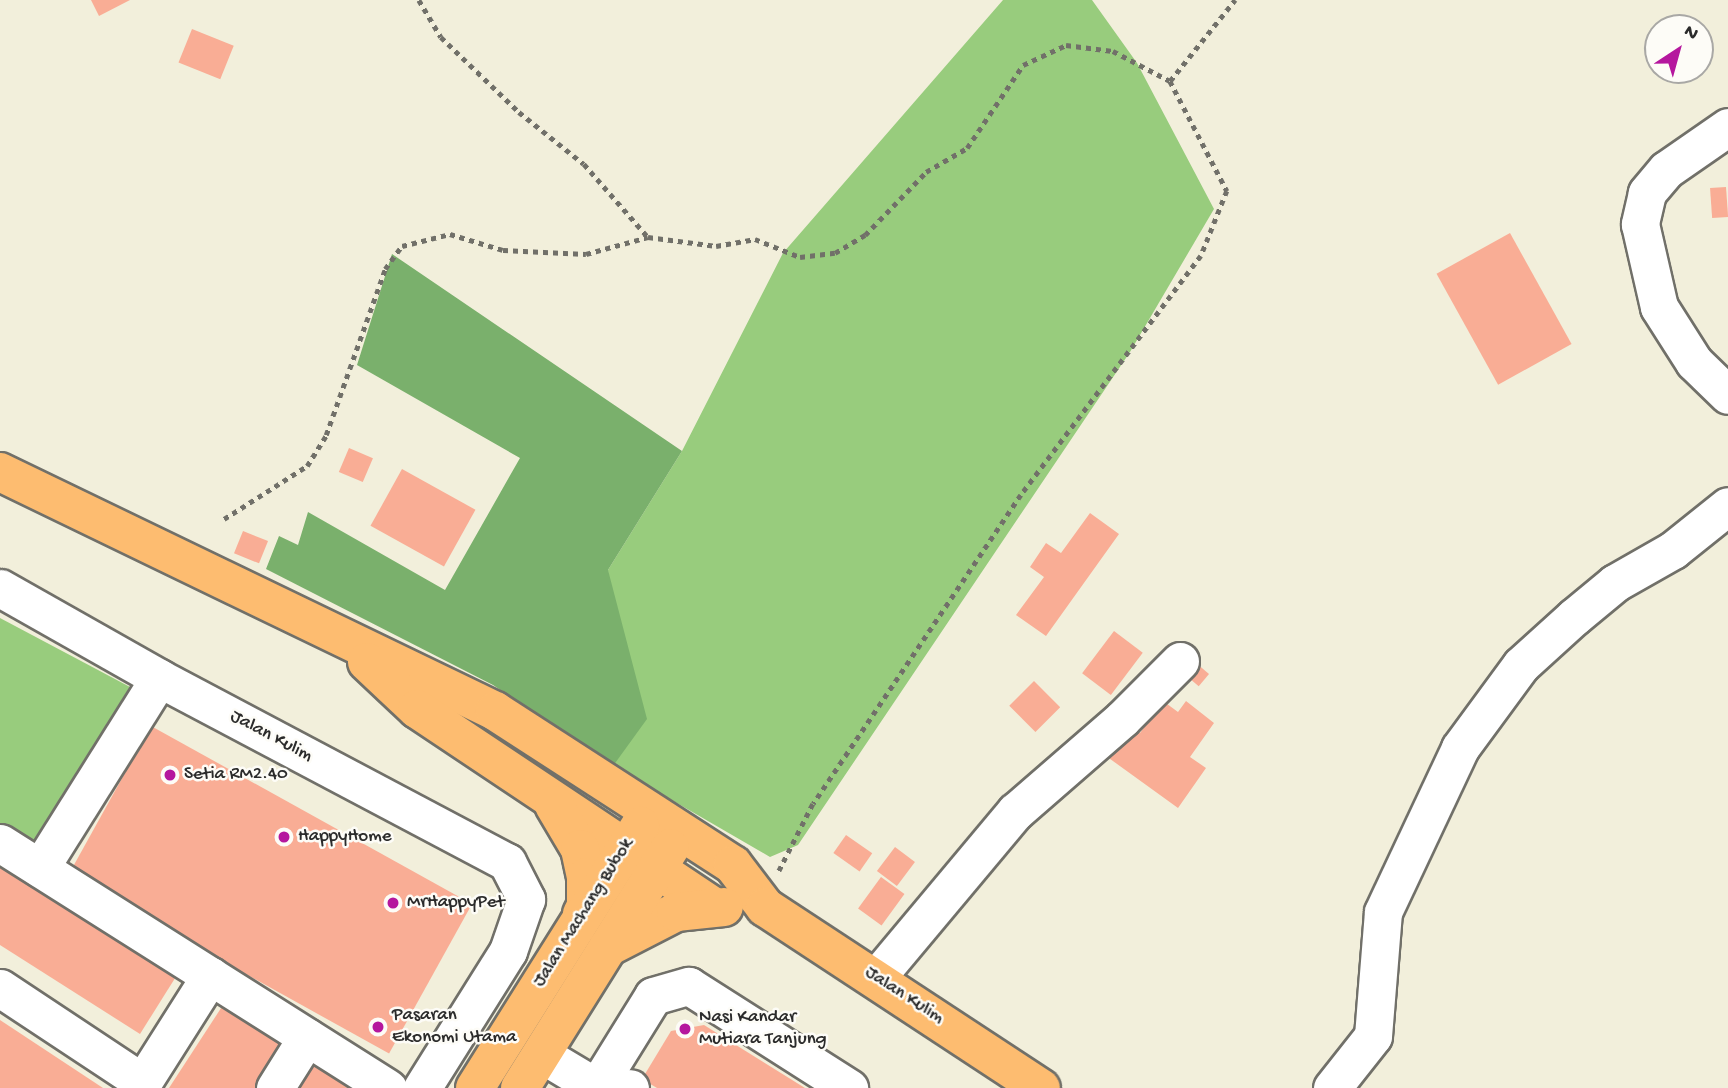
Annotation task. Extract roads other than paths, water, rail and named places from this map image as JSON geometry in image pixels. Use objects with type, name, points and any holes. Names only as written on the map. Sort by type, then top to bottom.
[{"type":"main road","name":"Jalan Kulim","points":[[0,472],[495,711],[733,864],[765,908],[1041,1088]]},
{"type":"main road","name":"Jalan Kulim","points":[[340,637],[417,709],[714,907]]},
{"type":"main road","points":[[548,797],[576,841],[586,877],[586,906],[574,928]]},
{"type":"main road","name":"Jalan Machang Bubok","points":[[475,1088],[574,928],[641,858],[665,821]]},
{"type":"main road","name":"Jalan Machang Bubok","points":[[520,1088],[607,948],[641,858]]},
{"type":"main road","points":[[607,948],[676,912],[714,907],[765,908]]},
{"type":"street","points":[[1728,127],[1666,170],[1647,193],[1640,224],[1659,307],[1694,362],[1728,395]]},
{"type":"street","points":[[1332,1088],[1373,1036],[1383,912],[1460,748],[1521,665],[1565,625],[1615,583],[1673,550],[1728,506]]},
{"type":"street","name":"Jalan Kulim","points":[[0,589],[159,678],[507,862],[526,899],[508,951],[422,1088]]},
{"type":"street","points":[[876,978],[1015,812],[1122,719],[1180,661]]},
{"type":"street","points":[[40,868],[159,678]]},
{"type":"street","points":[[0,843],[388,1088]]},
{"type":"street","points":[[0,988],[140,1085],[210,976]]},
{"type":"street","points":[[596,1088],[653,996],[689,986],[849,1088]]},
{"type":"street","points":[[275,1088],[307,1037]]},
{"type":"street","points":[[541,1054],[596,1088],[630,1088]]},
{"type":"place","name":"Setia RM2.40","points":[[170,775]]},
{"type":"place","name":"HappyHome","points":[[284,837]]},
{"type":"place","name":"MrHappyPet","points":[[393,903]]},
{"type":"place","name":"Pasaran Ekonomi Utama","points":[[378,1027]]},
{"type":"place","name":"Nasi Kandar Mutiara Tanjung","points":[[685,1029]]}]
